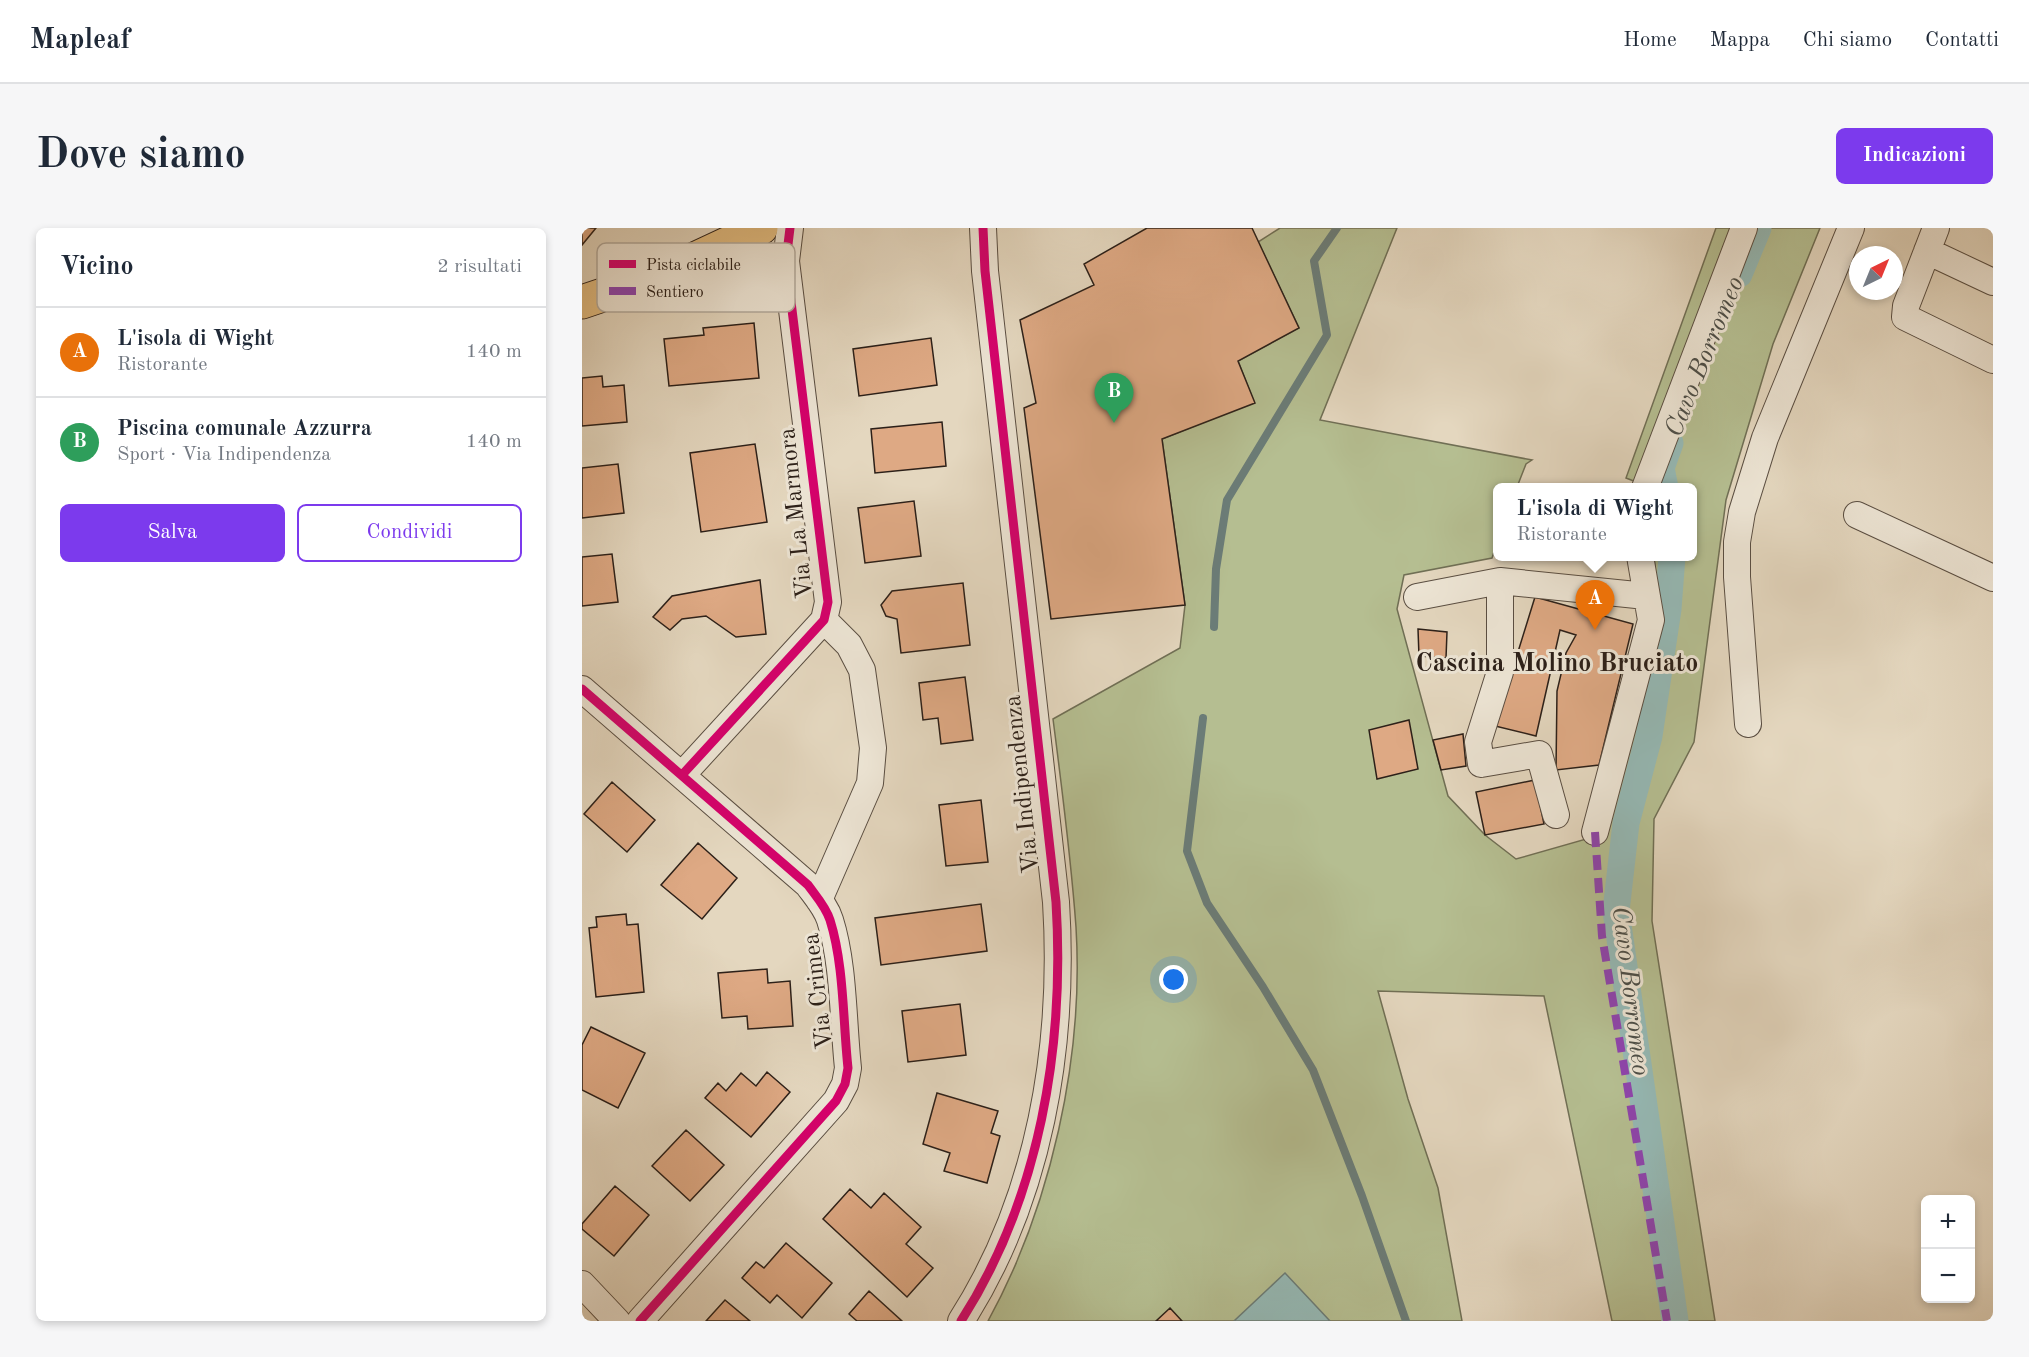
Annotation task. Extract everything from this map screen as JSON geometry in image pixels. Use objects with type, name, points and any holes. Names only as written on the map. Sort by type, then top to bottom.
[{"type":"main road","points":[[728,243],[761,228]]},
{"type":"main road","points":[[582,302],[597,297]]},
{"type":"street","name":"Via La Marmora","points":[[788,243],[790,228]]},
{"type":"street","name":"Via Indipendenza","points":[[961,1321],[1006,1236],[1032,1162],[1048,1091],[1059,954],[1056,902],[988,295],[983,228]]},
{"type":"street","points":[[1647,483],[1744,228]]},
{"type":"street","points":[[1748,724],[1737,577],[1737,542],[1742,512],[1765,438],[1851,228]]},
{"type":"street","points":[[1993,282],[1932,239],[1906,306],[1905,317],[1993,360]]},
{"type":"street","name":"Via La Marmora","points":[[682,775],[824,620],[828,602],[792,312]]},
{"type":"street","points":[[1857,515],[1993,578]]},
{"type":"street","points":[[1595,832],[1651,620],[1641,561]]},
{"type":"street","points":[[1417,597],[1500,581],[1646,596]]},
{"type":"street","points":[[1500,581],[1500,672],[1478,742],[1481,764],[1539,754],[1556,815]]},
{"type":"street","points":[[819,900],[870,783],[873,748],[862,670],[849,645],[824,620]]},
{"type":"street","name":"Via Crimea","points":[[582,689],[808,885],[819,900],[830,919],[836,947],[848,1068],[845,1084],[836,1101],[640,1321]]},
{"type":"street","points":[[582,1284],[617,1321]]},
{"type":"green space","points":[[1280,228],[1397,228],[1320,420],[1532,460],[1526,464],[1519,483],[1493,483],[1492,558],[1404,575],[1397,609],[1448,796],[1485,835],[1516,859],[1604,834],[1659,611],[1654,561],[1697,561],[1697,483],[1639,483],[1626,478],[1716,228],[1820,228],[1773,344],[1726,500],[1694,742],[1654,819],[1652,921],[1715,1321],[1612,1321],[1544,996],[1378,991],[1408,1099],[1438,1188],[1462,1321],[988,1321],[1010,1276],[1046,1180],[1059,1130],[1074,1028],[1077,977],[1076,927],[1053,719],[1180,648],[1185,605],[1162,439],[1254,402],[1238,361],[1299,328],[1258,242]]},
{"type":"water","points":[[1285,1273],[1330,1321],[1234,1321]]},
{"type":"building","points":[[582,228],[596,228],[582,245]]},
{"type":"building","points":[[1147,228],[1252,228],[1299,328],[1238,361],[1255,403],[1162,439],[1185,605],[1051,619],[1024,408],[1036,403],[1020,320],[1094,285],[1084,264]]},
{"type":"building","points":[[754,323],[759,378],[669,386],[664,339],[704,335],[703,328]]},
{"type":"building","points":[[931,338],[937,385],[859,396],[853,349]]},
{"type":"building","points":[[602,376],[603,387],[624,385],[627,422],[582,426],[582,378]]},
{"type":"building","points":[[942,422],[946,466],[875,473],[871,429]]},
{"type":"building","points":[[755,444],[767,522],[701,532],[690,453]]},
{"type":"building","points":[[618,464],[624,513],[582,518],[582,468]]},
{"type":"building","points":[[914,501],[921,556],[865,563],[858,508]]},
{"type":"building","points":[[612,554],[618,602],[582,606],[582,557]]},
{"type":"building","points":[[760,580],[766,634],[736,637],[706,616],[682,619],[670,630],[653,617],[672,596]]},
{"type":"building","points":[[963,583],[970,645],[901,653],[897,619],[886,616],[881,605],[892,591]]},
{"type":"building","points":[[1535,597],[1633,624],[1599,765],[1556,770],[1557,691],[1566,653],[1576,635],[1560,630],[1536,736],[1495,726]]},
{"type":"building","points":[[1418,629],[1447,632],[1446,658],[1419,656]]},
{"type":"building","points":[[965,677],[973,740],[941,744],[938,718],[923,720],[919,683]]},
{"type":"building","points":[[1409,720],[1418,769],[1377,779],[1369,730]]},
{"type":"building","points":[[1463,734],[1466,766],[1441,770],[1433,740]]},
{"type":"building","points":[[1535,780],[1544,824],[1485,835],[1476,792]]},
{"type":"building","points":[[612,782],[655,820],[627,852],[584,814]]},
{"type":"building","points":[[981,800],[988,862],[946,866],[939,805]]},
{"type":"building","points":[[698,843],[737,878],[702,919],[661,885]]},
{"type":"building","points":[[981,904],[987,951],[881,965],[875,918]]},
{"type":"building","points":[[626,914],[627,925],[638,924],[644,992],[596,997],[589,928],[597,927],[596,917]]},
{"type":"building","points":[[767,969],[768,983],[790,981],[793,1026],[748,1029],[747,1016],[722,1018],[718,973]]},
{"type":"building","points":[[960,1004],[966,1055],[908,1062],[902,1011]]},
{"type":"building","points":[[591,1027],[645,1053],[618,1108],[582,1090],[582,1045]]},
{"type":"building","points":[[767,1072],[790,1092],[751,1137],[705,1098],[718,1083],[726,1091],[741,1073],[756,1086]]},
{"type":"building","points":[[937,1093],[998,1111],[991,1133],[1000,1136],[987,1183],[944,1171],[950,1153],[923,1144]]},
{"type":"building","points":[[686,1130],[724,1165],[690,1201],[652,1166]]},
{"type":"building","points":[[615,1186],[649,1215],[614,1256],[582,1229],[582,1224]]},
{"type":"building","points":[[850,1189],[871,1208],[884,1193],[921,1227],[906,1244],[933,1268],[907,1297],[823,1219]]},
{"type":"building","points":[[786,1243],[832,1283],[802,1318],[777,1295],[770,1303],[742,1278],[756,1262],[764,1268]]},
{"type":"building","points":[[869,1291],[902,1321],[857,1321],[849,1314]]},
{"type":"building","points":[[725,1300],[750,1321],[706,1321]]},
{"type":"building","points":[[1170,1308],[1182,1321],[1156,1321]]},
{"type":"waterway","points":[[1214,627],[1216,569],[1227,500],[1327,335],[1314,261],[1337,228]]},
{"type":"waterway","name":"Cavo Borromeo","points":[[1739,274],[1758,228]]},
{"type":"waterway","name":"Cavo Borromeo","points":[[1664,483],[1661,468],[1670,443]]},
{"type":"waterway","name":"Cavo Borromeo","points":[[1672,561],[1668,609],[1649,736],[1626,823],[1616,911],[1675,1321]]},
{"type":"waterway","points":[[1203,718],[1187,851],[1207,903],[1263,987],[1313,1070],[1362,1196],[1406,1321]]},
{"type":"marked path","points":[[1595,832],[1602,936],[1667,1321]]},
{"type":"cycle path","points":[[788,243],[790,228]]},
{"type":"cycle path","points":[[961,1321],[988,1274],[1010,1224],[1028,1172],[1042,1119],[1051,1065],[1058,956],[1056,902],[985,271],[983,228]]},
{"type":"cycle path","points":[[682,775],[824,620],[828,602],[792,312]]},
{"type":"cycle path","points":[[582,689],[808,885],[830,920],[838,955],[842,993],[848,1068],[845,1084],[836,1101],[640,1321]]},
{"type":"place","name":"Piscina comunale Azzurra","points":[[1114,423]]},
{"type":"place","name":"L'isola di Wight","points":[[1595,630]]},
{"type":"district","name":"Cascina Molino Bruciato","points":[[1557,664]]}]
